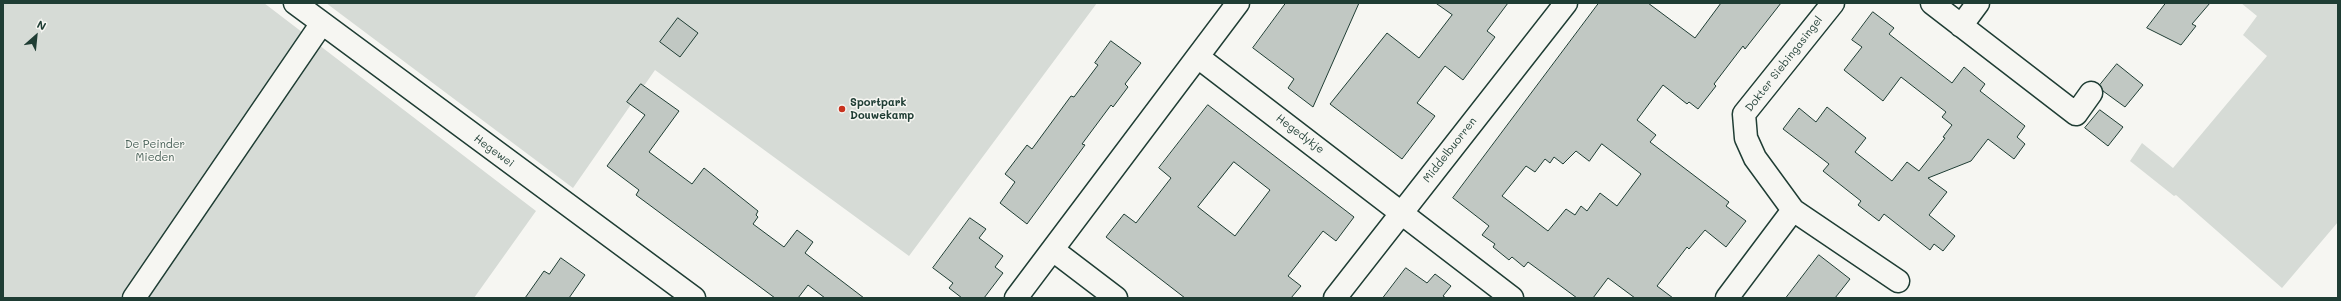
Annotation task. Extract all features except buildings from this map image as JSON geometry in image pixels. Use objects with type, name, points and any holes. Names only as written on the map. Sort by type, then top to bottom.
[{"type":"street","name":"Hegewei","points":[[295,3],[694,298]]},
{"type":"street","points":[[1016,298],[1238,3]]},
{"type":"street","name":"Middelbuorren","points":[[1335,298],[1566,3]]},
{"type":"street","name":"Dokter Siebingasingel","points":[[1833,3],[1744,114],[1746,138],[1755,158],[1793,210],[1898,281]]},
{"type":"street","points":[[1932,3],[2076,114],[2091,93]]},
{"type":"street","points":[[1961,26],[1978,3]]},
{"type":"street","points":[[134,298],[322,23]]},
{"type":"street","name":"Hegedykje","points":[[1198,57],[1402,212]]},
{"type":"street","points":[[1727,298],[1793,210]]},
{"type":"street","points":[[1402,212],[1512,298]]},
{"type":"street","points":[[1053,250],[1116,298]]},
{"type":"green space","name":"De Peinder Mieden","points":[[3,3],[264,3],[536,211],[474,298],[3,298]]},
{"type":"green space","name":"Sportpark Douwekamp","points":[[326,3],[1097,3],[909,256],[655,70],[573,188]]},
{"type":"green space","points":[[2241,3],[2338,3],[2338,222],[2282,288],[2176,195],[2174,196],[2130,161],[2142,143],[2173,168],[2267,56],[2243,35],[2257,16]]},
{"type":"place","name":"Sportpark Douwekamp","points":[[842,109]]}]
